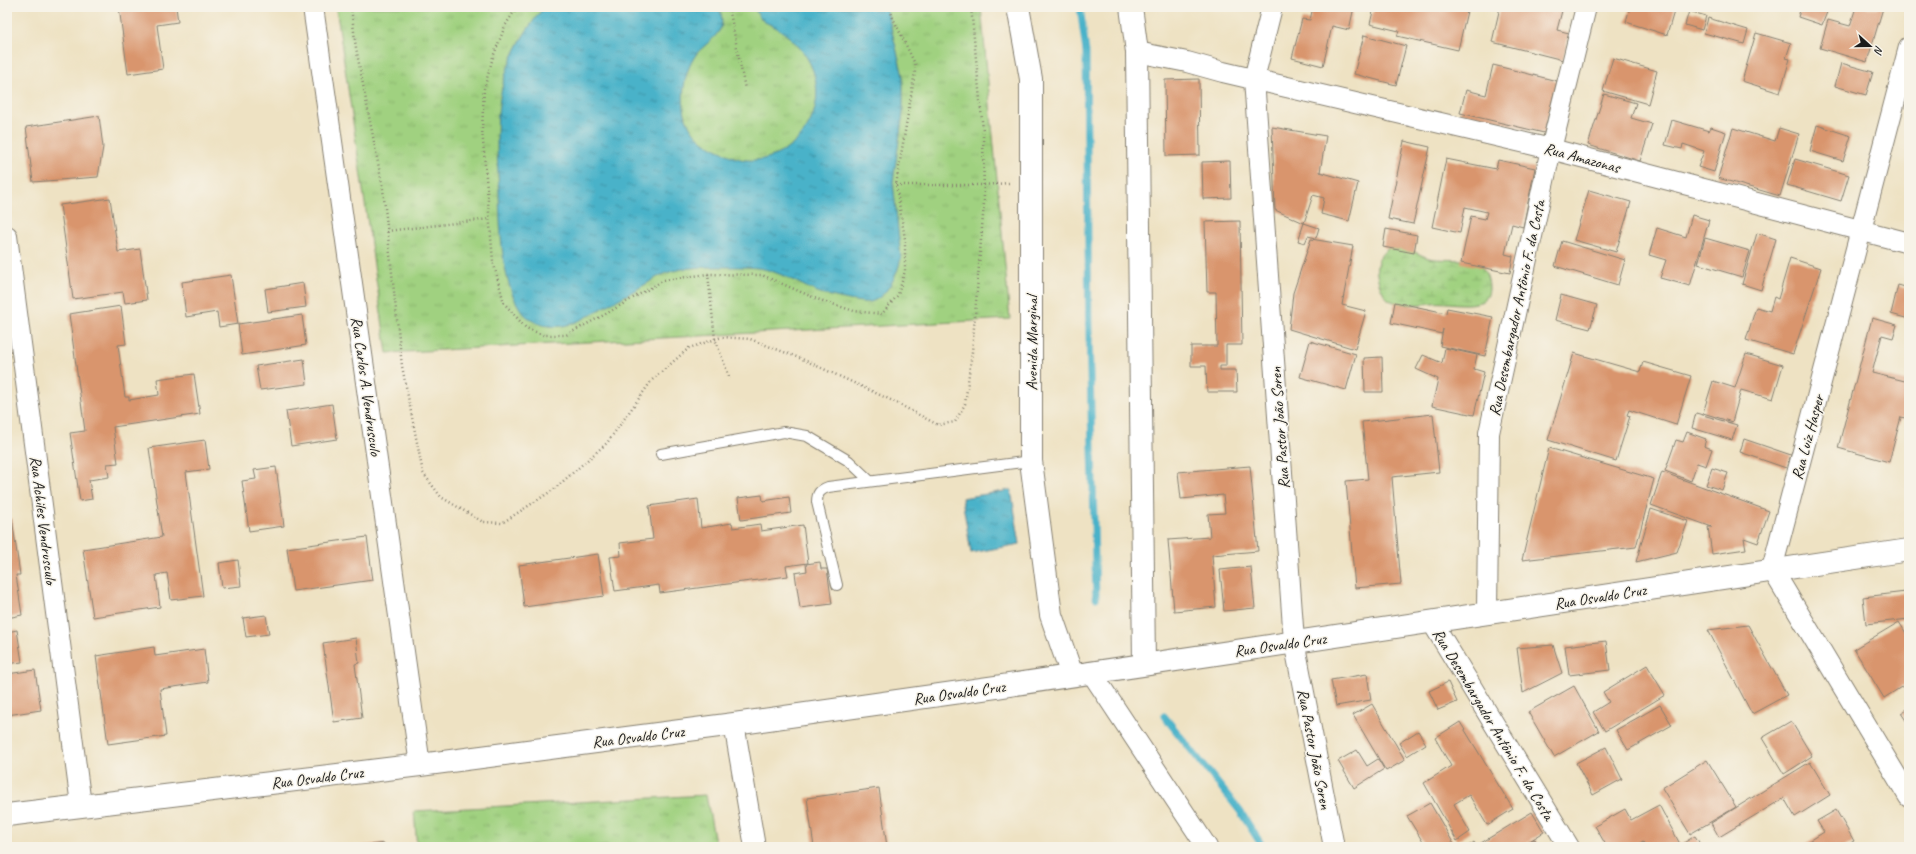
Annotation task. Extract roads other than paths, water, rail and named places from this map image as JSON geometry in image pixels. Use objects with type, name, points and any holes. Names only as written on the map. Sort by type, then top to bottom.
[{"type":"main road","name":"Avenida Marginal","points":[[1018,7],[1031,80],[1031,461],[1051,616],[1081,673]]},
{"type":"main road","points":[[1131,7],[1137,52],[1144,664]]},
{"type":"main road","name":"Rua Osvaldo Cruz","points":[[7,815],[420,765],[734,724],[1487,614],[1772,569],[1909,550]]},
{"type":"street","name":"Rua Carlos A. Vendrusculo","points":[[313,7],[420,765]]},
{"type":"street","name":"Rua Pastor João Soren","points":[[1272,7],[1254,79],[1294,641],[1334,847]]},
{"type":"street","name":"Rua Desembargador Antônio F. da Costa","points":[[1487,614],[1489,433],[1551,149],[1586,7]]},
{"type":"street","name":"Rua Luiz Hasper","points":[[1772,569],[1909,48]]},
{"type":"street","name":"Rua Amazonas","points":[[1137,52],[1551,149],[1861,232],[1909,243]]},
{"type":"street","name":"Rua Achiles Vendrusculo","points":[[7,236],[81,805]]},
{"type":"street","points":[[1772,569],[1909,797]]},
{"type":"street","name":"Rua Desembargador Antônio F. da Costa","points":[[1432,622],[1569,847]]},
{"type":"street","points":[[1081,673],[1206,847]]},
{"type":"street","points":[[734,724],[755,847]]},
{"type":"lane","points":[[661,454],[784,432],[807,436],[850,460],[870,481]]},
{"type":"lane","points":[[837,585],[817,502],[817,495],[821,490],[828,487],[870,481],[1031,461]]},
{"type":"water","points":[[544,7],[720,7],[722,19],[721,28],[715,37],[698,52],[686,75],[683,93],[684,110],[691,128],[703,141],[713,148],[728,155],[746,160],[762,159],[777,154],[790,147],[801,136],[809,124],[815,109],[817,94],[813,71],[802,51],[786,34],[762,20],[754,7],[886,7],[903,76],[903,113],[893,182],[901,258],[891,284],[882,296],[870,302],[859,302],[820,293],[785,276],[764,269],[743,267],[699,267],[682,269],[663,274],[584,319],[566,325],[547,326],[537,323],[525,315],[516,301],[509,284],[504,265],[500,224],[497,133],[499,104],[508,66],[526,31]]},
{"type":"water","points":[[1011,490],[1020,544],[971,553],[962,498]]},
{"type":"waterway","points":[[1080,7],[1086,52],[1089,333],[1096,598]]},
{"type":"waterway","points":[[1164,716],[1240,811],[1263,847]]}]
